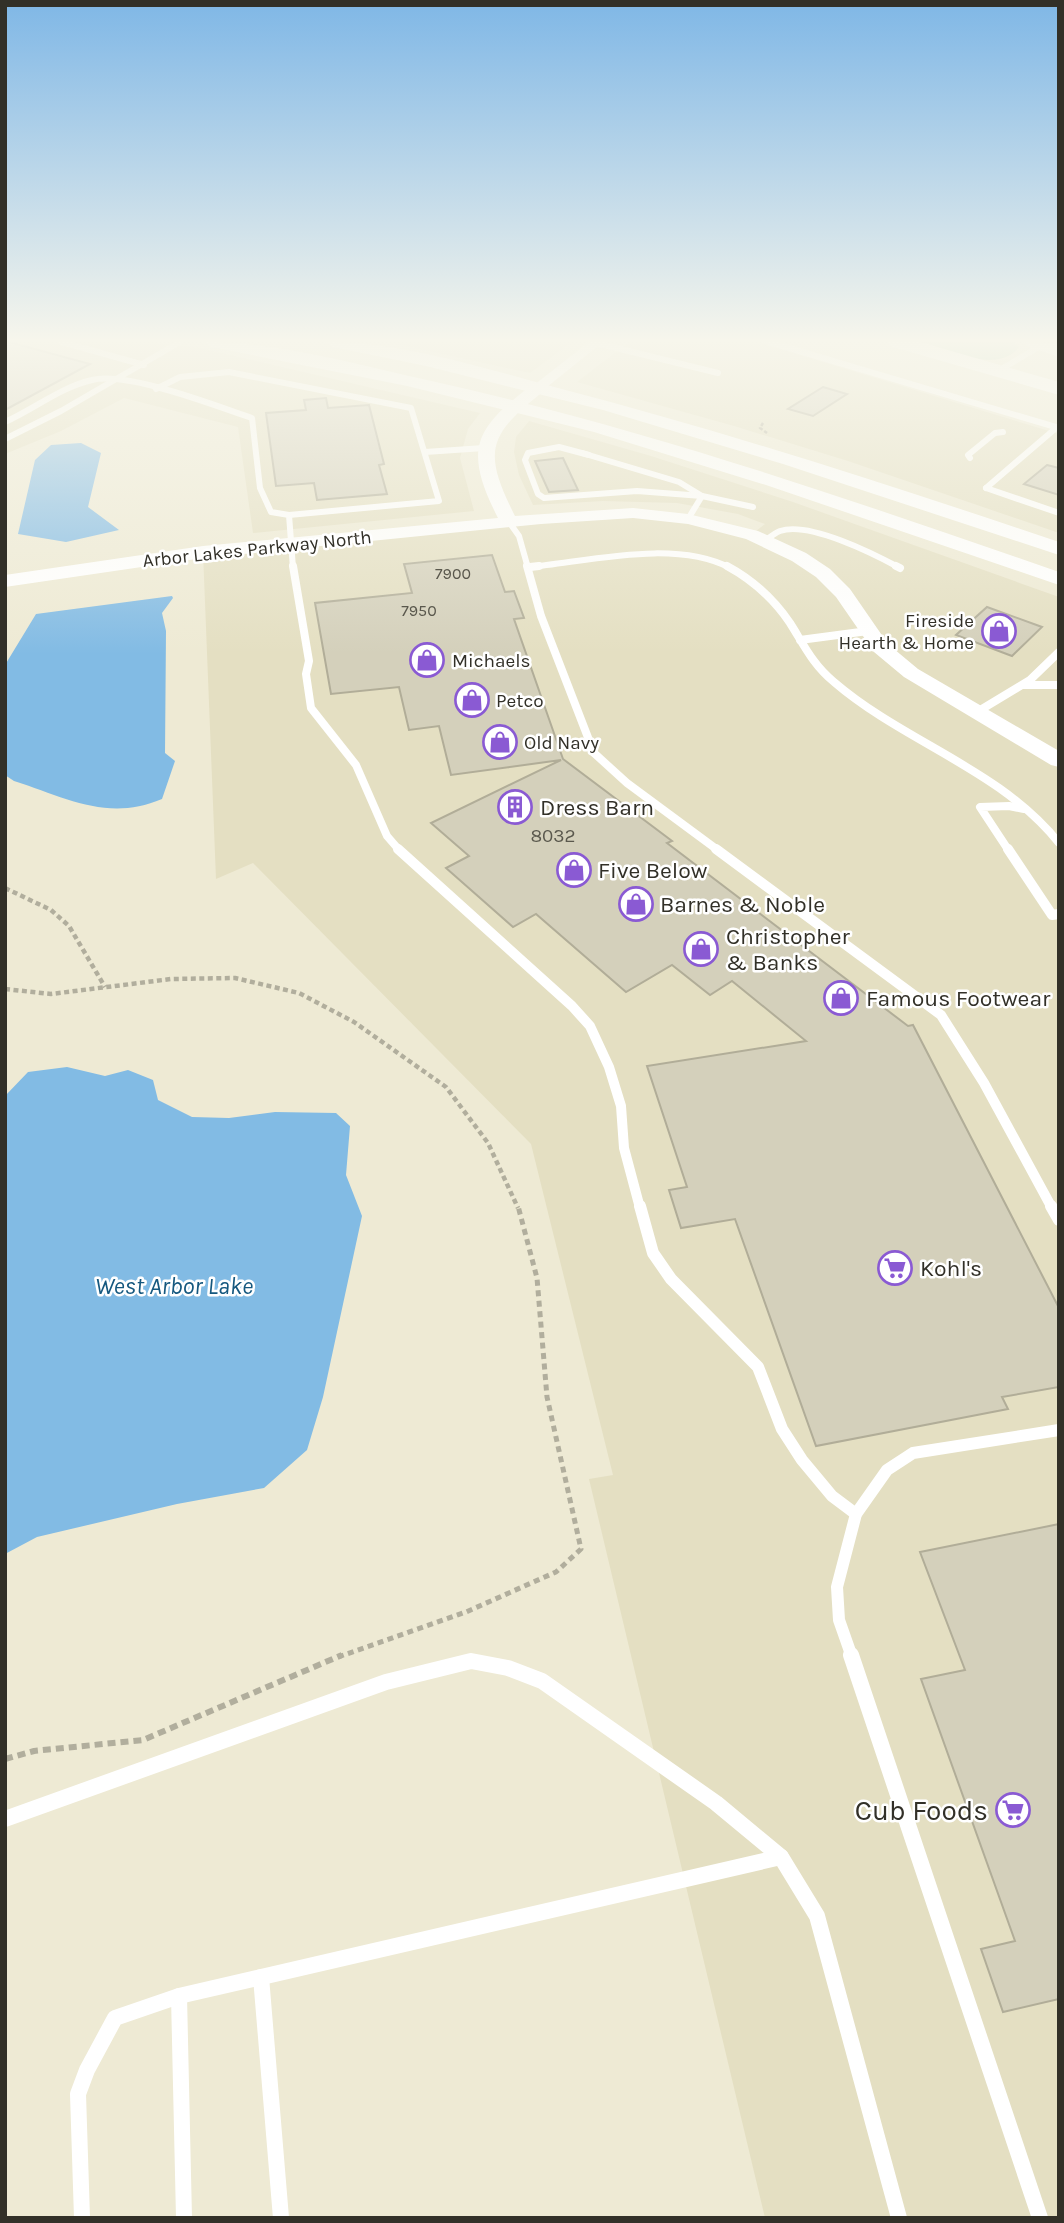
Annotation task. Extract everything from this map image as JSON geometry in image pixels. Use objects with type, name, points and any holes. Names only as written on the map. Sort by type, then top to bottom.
[{"type":"main road","points":[[659,446],[1059,579]]},
{"type":"main road","points":[[746,446],[857,480],[1059,549]]},
{"type":"street","points":[[485,446],[486,470],[509,522]]},
{"type":"street","name":"Arbor Lakes Parkway North","points":[[5,581],[119,563],[509,522],[616,513],[688,519],[734,529],[766,540],[823,573],[843,593],[881,648],[911,673],[1059,760]]},
{"type":"lane","points":[[258,446],[256,472],[265,504],[271,512],[289,515],[439,501],[423,446]]},
{"type":"lane","points":[[970,458],[968,455],[979,446]]},
{"type":"lane","points":[[1036,446],[986,488],[1059,513]]},
{"type":"lane","points":[[702,496],[679,482],[589,455],[579,449],[568,447],[528,453],[525,460],[538,494],[553,498],[637,491],[702,496],[753,507]]},
{"type":"lane","points":[[425,452],[484,449]]},
{"type":"lane","points":[[688,519],[702,496]]},
{"type":"lane","points":[[289,515],[290,544],[309,661],[306,674],[312,708],[356,765],[387,836],[400,851],[590,1026],[609,1067],[621,1106],[624,1148],[653,1253],[671,1279],[758,1367],[782,1429],[802,1460],[832,1496],[856,1514]]},
{"type":"lane","points":[[509,522],[520,536],[530,567],[532,590],[559,667],[599,759],[627,783],[940,1015],[984,1083],[1059,1220]]},
{"type":"lane","points":[[766,540],[781,531],[811,532],[872,554],[900,568]]},
{"type":"lane","points":[[530,567],[680,553],[708,558],[736,570],[767,591],[816,667],[883,719],[1007,793],[1040,818],[1057,839]]},
{"type":"lane","points":[[800,640],[868,631]]},
{"type":"lane","points":[[977,712],[1024,685],[1059,652]]},
{"type":"lane","points":[[1024,685],[1059,685]]},
{"type":"lane","points":[[1027,810],[1009,806],[980,807],[1052,915],[1059,914]]},
{"type":"lane","points":[[1040,2218],[839,1620],[837,1587],[856,1514],[887,1470],[912,1452],[1059,1430]]},
{"type":"lane","points":[[5,1819],[386,1682],[471,1661],[508,1668],[542,1681],[716,1803],[781,1857],[817,1916],[899,2218]]},
{"type":"lane","points":[[82,2218],[78,2094],[87,2070],[115,2018],[179,1996],[781,1857]]},
{"type":"lane","points":[[261,1977],[281,2218]]},
{"type":"lane","points":[[179,1996],[184,2218]]},
{"type":"path","points":[[5,888],[51,910],[69,926],[105,987]]},
{"type":"path","points":[[5,989],[51,994],[171,979],[235,978],[299,993],[354,1022],[446,1087],[488,1143],[522,1215],[537,1278],[547,1397],[581,1549],[556,1572],[466,1612],[349,1652],[143,1740],[34,1751],[5,1759]]},
{"type":"shaded area","points":[[5,446],[25,446],[5,454]]},
{"type":"shaded area","points":[[241,446],[463,446],[460,458],[474,511],[253,533]]},
{"type":"shaded area","points":[[515,446],[615,446],[793,502],[1059,597],[1059,2218],[765,2218],[589,1479],[613,1475],[531,1144],[253,863],[216,879],[203,552],[633,513],[751,535],[765,524],[738,514],[677,503],[603,501],[533,505],[519,475]]},
{"type":"shaded area","points":[[798,446],[1059,446],[1059,533]]},
{"type":"water","points":[[50,446],[86,446],[101,453],[88,507],[119,530],[66,542],[18,534],[35,460]]},
{"type":"water","points":[[172,596],[162,613],[166,631],[165,753],[175,761],[162,799],[142,806],[105,808],[70,800],[14,781],[5,775],[5,665],[36,614]]},
{"type":"water","name":"West Arbor Lake","points":[[67,1067],[105,1076],[128,1070],[153,1080],[158,1100],[192,1117],[229,1118],[275,1112],[336,1113],[350,1126],[346,1175],[362,1216],[323,1397],[307,1450],[264,1488],[177,1504],[37,1537],[5,1554],[5,1096],[28,1072]]},
{"type":"building","points":[[270,446],[379,446],[384,464],[379,465],[387,494],[317,500],[314,483],[276,486]]},
{"type":"building","points":[[563,458],[578,490],[549,492],[535,461]]},
{"type":"building","points":[[1047,465],[1059,468],[1059,495],[1024,484]]},
{"type":"building","points":[[492,555],[505,592],[514,591],[524,618],[514,619],[563,759],[672,841],[667,843],[908,1026],[913,1025],[1059,1308],[1059,1387],[1002,1397],[1008,1409],[816,1446],[735,1219],[681,1228],[669,1190],[687,1187],[647,1066],[806,1041],[732,981],[710,995],[672,965],[626,992],[536,914],[513,927],[446,868],[469,856],[431,823],[561,760],[451,775],[439,726],[409,730],[399,687],[331,694],[315,603],[412,593],[404,564]]},
{"type":"building","name":"Fireside Hearth & Home","points":[[987,607],[1042,627],[1012,656],[956,635]]},
{"type":"building","name":"Cub Foods","points":[[1059,1524],[1059,1999],[1003,2012],[981,1949],[1015,1941],[921,1679],[965,1670],[920,1552]]},
{"type":"place","name":"Fireside Hearth & Home","points":[[999,631]]},
{"type":"place","name":"Michaels","points":[[427,660]]},
{"type":"place","name":"Petco","points":[[472,700]]},
{"type":"place","name":"Old Navy","points":[[500,742]]},
{"type":"place","name":"Dress Barn","points":[[515,807]]},
{"type":"place","name":"Five Below","points":[[574,870]]},
{"type":"place","name":"Barnes & Noble","points":[[636,904]]},
{"type":"place","name":"Christopher & Banks","points":[[701,949]]},
{"type":"place","name":"Famous Footwear","points":[[841,998]]},
{"type":"place","name":"Kohl's","points":[[895,1268]]},
{"type":"place","name":"Cub Foods","points":[[1013,1810]]}]
